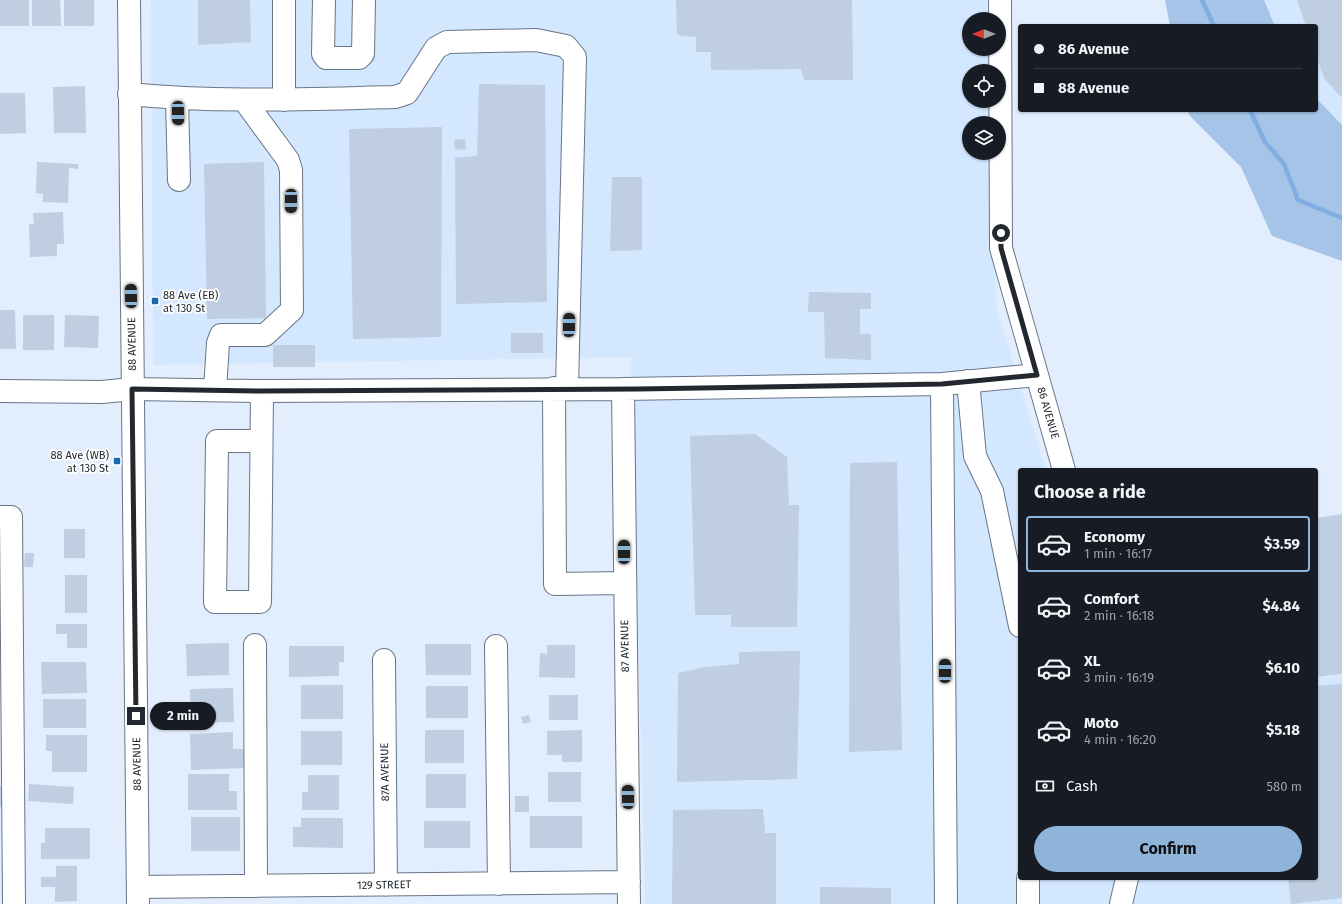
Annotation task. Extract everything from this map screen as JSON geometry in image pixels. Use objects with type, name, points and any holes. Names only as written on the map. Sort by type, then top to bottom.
[{"type":"street","name":"88 AVENUE","points":[[129,0],[138,896]]},
{"type":"street","points":[[284,0],[284,100]]},
{"type":"street","points":[[324,0],[324,54],[326,58],[359,58],[363,54],[364,0]]},
{"type":"street","name":"86 AVENUE","points":[[1000,0],[1001,248],[1063,468]]},
{"type":"street","points":[[129,94],[178,99],[244,100],[395,96],[407,93],[436,48],[447,42],[536,40],[566,46],[575,57],[561,388],[555,584],[624,583]]},
{"type":"street","points":[[178,99],[179,180]]},
{"type":"street","points":[[216,390],[218,343],[221,335],[265,336],[292,310],[291,170],[288,160],[244,100]]},
{"type":"street","points":[[0,391],[102,392],[132,389],[262,391],[561,388],[623,389],[942,384],[1037,375]]},
{"type":"street","points":[[968,381],[975,456],[992,492],[1018,616]]},
{"type":"street","points":[[942,384],[946,904]]},
{"type":"street","name":"87 AVENUE","points":[[623,389],[624,583],[629,904]]},
{"type":"street","points":[[261,441],[217,441],[216,602],[260,602],[262,391]]},
{"type":"street","points":[[0,517],[11,517],[14,904]]},
{"type":"street","points":[[255,645],[256,886]]},
{"type":"street","points":[[496,646],[499,884]]},
{"type":"street","name":"87A AVENUE","points":[[384,660],[386,884]]},
{"type":"street","points":[[1028,880],[1028,904]]},
{"type":"street","points":[[1121,904],[1127,880]]},
{"type":"street","name":"129 STREET","points":[[138,896],[256,886],[629,882]]},
{"type":"shaded area","points":[[151,0],[987,0],[987,12],[962,12],[962,56],[988,56],[989,64],[962,64],[962,108],[990,108],[991,116],[962,116],[962,160],[992,160],[996,306],[1045,468],[1018,468],[1018,880],[1318,880],[1318,678],[1342,675],[1342,904],[645,904],[631,357],[153,365]]},
{"type":"shaded area","points":[[1165,0],[1264,0],[1274,24],[1170,24]]},
{"type":"shaded area","points":[[1264,0],[1342,0],[1342,125],[1318,100],[1318,24],[1274,24]]},
{"type":"shaded area","points":[[1318,100],[1342,125],[1342,261],[1272,236],[1241,167],[1189,115],[1188,112],[1318,112]]},
{"type":"building","points":[[0,0],[29,0],[29,26],[0,26]]},
{"type":"building","points":[[32,0],[60,0],[61,26],[32,26]]},
{"type":"building","points":[[64,0],[94,0],[94,26],[64,26]]},
{"type":"building","points":[[198,0],[250,0],[251,42],[198,45]]},
{"type":"building","points":[[676,0],[852,0],[853,80],[804,80],[801,69],[711,70],[711,52],[696,52],[696,37],[677,35]]},
{"type":"building","points":[[1297,0],[1342,0],[1342,98],[1324,78],[1318,61],[1318,24],[1305,24]]},
{"type":"building","points":[[479,84],[545,85],[547,302],[456,304],[455,158],[477,156]]},
{"type":"building","points":[[85,86],[86,133],[54,133],[53,87]]},
{"type":"building","points":[[0,93],[25,93],[26,133],[0,134]]},
{"type":"building","points":[[442,127],[441,337],[353,339],[349,129]]},
{"type":"building","points":[[465,139],[466,149],[455,150],[454,140]]},
{"type":"building","points":[[37,162],[78,164],[78,169],[69,168],[68,203],[43,202],[43,194],[36,193]]},
{"type":"building","points":[[264,162],[266,318],[207,319],[204,164]]},
{"type":"building","points":[[612,177],[642,177],[642,250],[610,251]]},
{"type":"building","points":[[63,212],[64,244],[57,244],[57,256],[30,257],[29,224],[34,224],[33,213]]},
{"type":"building","points":[[809,292],[871,293],[871,309],[860,309],[860,334],[871,334],[871,360],[825,358],[824,312],[808,312]]},
{"type":"building","points":[[0,310],[15,310],[16,349],[0,349]]},
{"type":"building","points":[[23,315],[54,315],[54,350],[23,350]]},
{"type":"building","points":[[65,315],[99,316],[98,348],[64,347]]},
{"type":"building","points":[[511,333],[543,333],[543,353],[511,353]]},
{"type":"building","points":[[273,345],[315,345],[315,367],[273,367]]},
{"type":"building","points":[[755,434],[787,457],[789,505],[799,505],[797,627],[731,627],[731,615],[695,615],[690,436]]},
{"type":"building","points":[[897,462],[902,750],[849,752],[850,463]]},
{"type":"building","points":[[1342,514],[1342,674],[1318,677],[1318,518]]},
{"type":"building","points":[[64,529],[85,529],[85,558],[64,558]]},
{"type":"building","points":[[25,553],[34,553],[33,567],[24,567]]},
{"type":"building","points":[[65,575],[87,575],[87,613],[65,613]]},
{"type":"building","points":[[56,624],[87,624],[87,648],[67,648],[67,634],[56,634]]},
{"type":"building","points":[[229,643],[229,675],[187,676],[186,644]]},
{"type":"building","points":[[425,644],[471,644],[471,675],[426,675]]},
{"type":"building","points":[[547,645],[575,645],[575,678],[539,677],[540,653],[547,654]]},
{"type":"building","points":[[289,646],[344,646],[344,662],[339,662],[339,676],[289,677]]},
{"type":"building","points":[[800,651],[797,779],[677,782],[678,673],[706,667],[739,664],[739,652]]},
{"type":"building","points":[[41,662],[86,662],[87,693],[42,694]]},
{"type":"building","points":[[1342,684],[1342,898],[1291,904],[1288,880],[1318,880],[1318,686]]},
{"type":"building","points":[[301,685],[343,685],[343,719],[301,719]]},
{"type":"building","points":[[426,686],[468,686],[468,718],[426,718]]},
{"type":"building","points":[[233,688],[234,722],[191,723],[190,689]]},
{"type":"building","points":[[549,695],[578,695],[578,720],[549,720]]},
{"type":"building","points":[[43,699],[86,699],[86,728],[43,728]]},
{"type":"building","points":[[529,715],[531,722],[523,724],[521,717]]},
{"type":"building","points":[[425,730],[464,730],[464,763],[425,763]]},
{"type":"building","points":[[582,730],[582,762],[562,762],[562,755],[547,755],[547,731]]},
{"type":"building","points":[[301,731],[342,731],[342,765],[301,765]]},
{"type":"building","points":[[233,732],[233,749],[245,749],[245,768],[191,770],[190,734]]},
{"type":"building","points":[[46,735],[87,735],[87,772],[52,772],[52,751],[46,751]]},
{"type":"building","points":[[548,772],[581,772],[581,802],[548,802]]},
{"type":"building","points":[[188,774],[229,774],[229,791],[237,791],[237,810],[188,810]]},
{"type":"building","points":[[426,774],[466,774],[466,808],[426,808]]},
{"type":"building","points":[[308,775],[339,775],[339,810],[302,810],[302,792],[308,792]]},
{"type":"building","points":[[29,784],[74,787],[73,804],[28,801]]},
{"type":"building","points":[[0,786],[5,786],[5,807],[0,807]]},
{"type":"building","points":[[515,796],[529,796],[529,812],[515,812]]},
{"type":"building","points":[[763,809],[765,833],[776,833],[776,904],[672,904],[673,810]]},
{"type":"building","points":[[530,816],[582,816],[582,848],[530,848]]},
{"type":"building","points":[[191,817],[240,817],[240,851],[191,851]]},
{"type":"building","points":[[301,818],[343,818],[343,848],[293,847],[293,827],[301,827]]},
{"type":"building","points":[[424,821],[470,821],[470,848],[424,848]]},
{"type":"building","points":[[45,828],[90,828],[90,859],[41,859],[41,843],[45,843]]},
{"type":"building","points":[[56,866],[77,866],[77,901],[55,902],[55,887],[41,887],[41,877],[56,877]]},
{"type":"building","points":[[820,887],[891,888],[891,904],[820,904]]},
{"type":"waterway","points":[[1202,0],[1213,24]]},
{"type":"waterway","points":[[1251,112],[1265,142],[1284,164],[1298,200],[1342,218]]},
{"type":"place","name":"88 Ave (EB) at 130 St","points":[[155,301]]},
{"type":"place","name":"88 Ave (WB) at 130 St","points":[[117,461]]},
{"type":"route","points":[[136,716],[132,389],[262,391],[554,388],[638,389],[942,384],[1037,375],[1001,248],[1001,233]]}]
